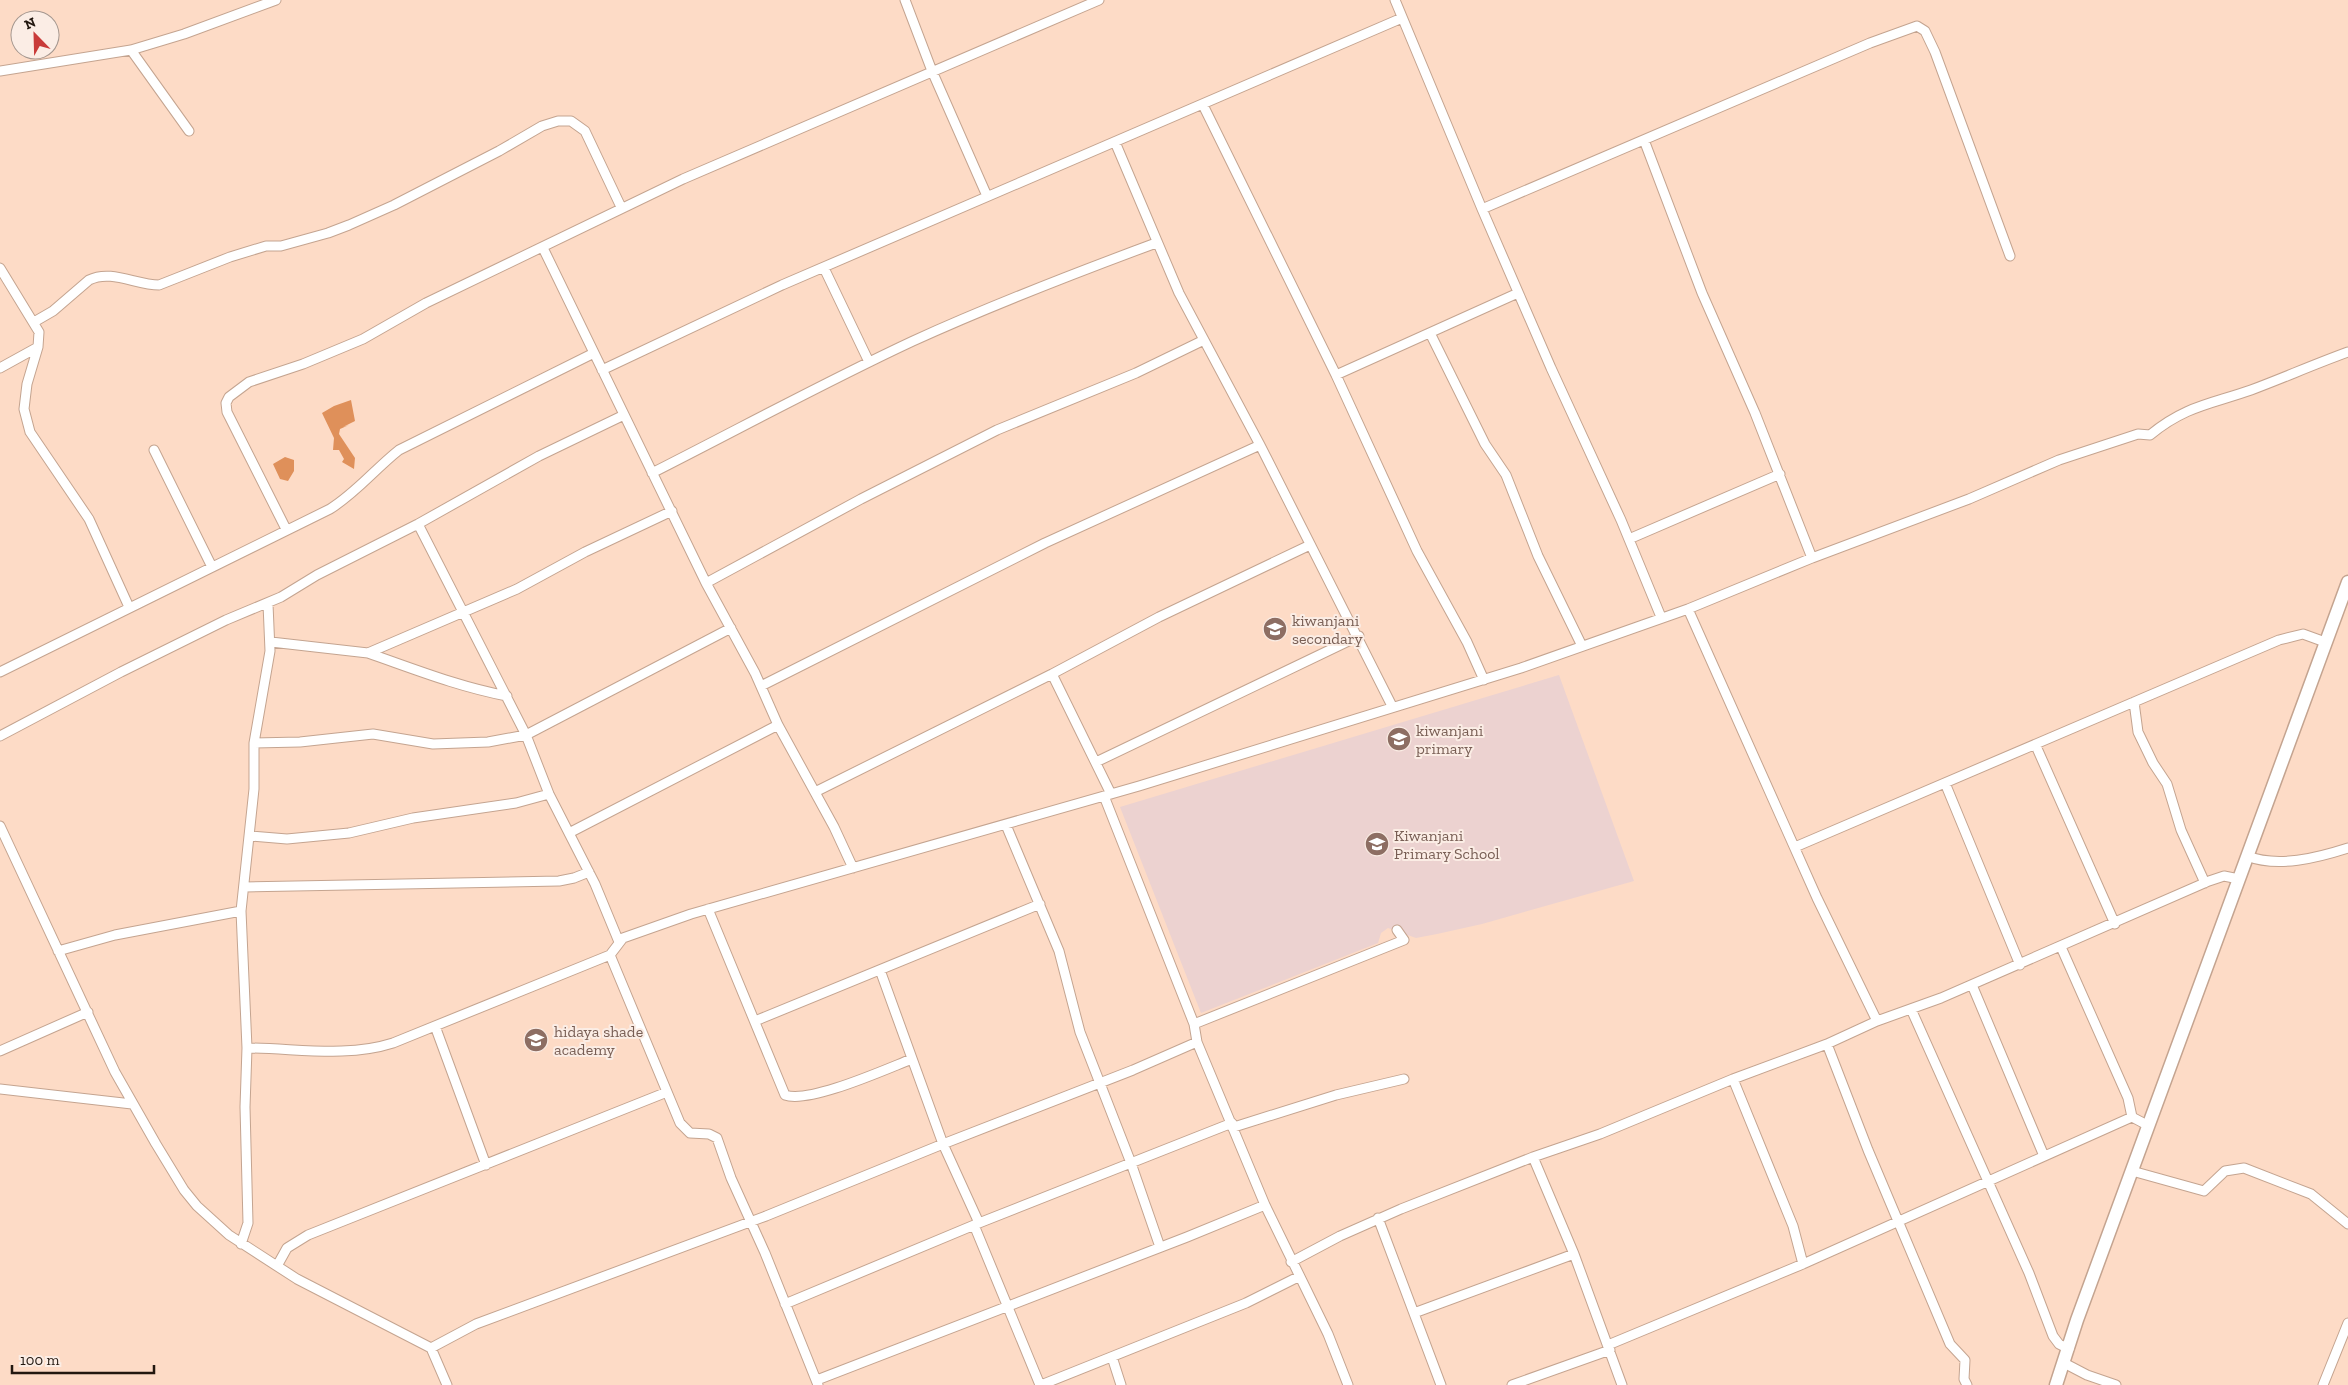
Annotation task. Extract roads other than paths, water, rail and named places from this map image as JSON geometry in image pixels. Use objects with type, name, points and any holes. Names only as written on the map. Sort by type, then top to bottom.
[{"type":"street","points":[[0,71],[131,50],[178,36],[276,0]]},
{"type":"street","points":[[904,0],[932,71],[987,196]]},
{"type":"street","points":[[286,529],[228,412],[226,403],[232,392],[249,382],[302,364],[363,339],[426,303],[543,248],[621,207],[1099,0]]},
{"type":"street","points":[[1395,0],[1482,209],[1629,539],[1661,617]]},
{"type":"street","points":[[602,370],[824,268],[921,227],[987,196],[1203,106],[1402,18]]},
{"type":"street","points":[[1482,209],[1870,43],[1902,30],[1920,26],[1925,31],[1935,52],[2010,256]]},
{"type":"street","points":[[131,50],[189,131]]},
{"type":"street","points":[[1203,106],[1336,375],[1417,551],[1467,642],[1484,680]]},
{"type":"street","points":[[34,322],[47,316],[96,276],[107,276],[149,285],[160,285],[230,257],[328,233],[394,205],[499,151],[542,126],[558,121],[571,121],[585,131],[621,207]]},
{"type":"street","points":[[1644,140],[1702,293],[1780,474],[1812,558]]},
{"type":"street","points":[[1115,142],[1156,243],[1204,340],[1359,636],[1392,706]]},
{"type":"street","points":[[652,473],[915,340],[1156,243]]},
{"type":"street","points":[[543,248],[706,582],[853,868]]},
{"type":"street","points":[[0,268],[39,332],[38,347],[27,384],[24,409],[30,432],[89,519],[130,607]]},
{"type":"street","points":[[824,268],[869,362]]},
{"type":"street","points":[[1336,375],[1518,292]]},
{"type":"street","points":[[1430,333],[1485,444],[1506,475],[1538,556],[1582,646]]},
{"type":"street","points":[[706,582],[997,430],[1136,373],[1204,340]]},
{"type":"street","points":[[0,368],[38,347]]},
{"type":"street","points":[[247,1048],[362,1051],[393,1043],[610,955],[618,942],[636,933],[708,909],[1107,795],[1319,731],[1392,706],[1411,703],[1484,680],[1688,609],[1812,558],[1969,499],[2059,460],[2138,434],[2150,435],[2166,422],[2201,404],[2249,390],[2348,352]]},
{"type":"street","points":[[0,672],[342,501],[379,465],[407,445],[594,353]]},
{"type":"street","points":[[0,736],[121,672],[226,620],[268,604],[317,575],[418,524],[539,456],[624,415]]},
{"type":"street","points":[[761,686],[1070,532],[1260,445]]},
{"type":"street","points":[[154,450],[212,567]]},
{"type":"street","points":[[1629,539],[1780,474]]},
{"type":"street","points":[[368,653],[517,589],[585,552],[672,511]]},
{"type":"street","points":[[418,524],[526,735],[549,794],[588,872],[618,942]]},
{"type":"street","points":[[815,792],[1052,674],[1159,618],[1310,545]]},
{"type":"street","points":[[2056,1385],[2077,1320],[2348,582]]},
{"type":"street","points":[[242,1244],[248,1223],[245,1116],[247,1048],[241,911],[254,788],[254,743],[270,642],[268,604]]},
{"type":"street","points":[[1688,609],[1817,898],[1877,1021]]},
{"type":"street","points":[[254,743],[300,742],[373,734],[433,744],[488,742],[526,735],[731,628]]},
{"type":"street","points":[[1795,847],[2292,636],[2308,635],[2325,642]]},
{"type":"street","points":[[1096,762],[1359,636]]},
{"type":"street","points":[[270,642],[368,653],[477,691],[506,696]]},
{"type":"street","points":[[1052,674],[1096,762],[1194,1024],[1197,1042],[1265,1204],[1298,1277],[1328,1334],[1348,1385]]},
{"type":"street","points":[[2134,702],[2138,732],[2153,763],[2167,784],[2181,830],[2205,883]]},
{"type":"street","points":[[569,833],[778,725]]},
{"type":"street","points":[[2036,746],[2115,924]]},
{"type":"street","points":[[1945,783],[2020,965]]},
{"type":"street","points":[[250,836],[287,839],[350,833],[413,818],[516,803],[549,794]]},
{"type":"street","points":[[1006,825],[1059,952],[1080,1032],[1131,1163],[1160,1247]]},
{"type":"street","points":[[0,826],[132,1104],[188,1195],[212,1220],[242,1244],[323,1293],[430,1348],[447,1385]]},
{"type":"street","points":[[2247,856],[2266,861],[2300,860],[2316,858],[2348,848]]},
{"type":"street","points":[[245,887],[559,881],[574,878],[588,872]]},
{"type":"street","points":[[1291,1262],[1378,1218],[1532,1156],[1608,1131],[1733,1079],[1827,1044],[1877,1021],[1911,1010],[2115,924],[2205,883],[2224,876],[2239,879]]},
{"type":"street","points":[[755,1021],[1040,904]]},
{"type":"street","points":[[708,909],[755,1021],[780,1087],[788,1096],[796,1097],[823,1091],[912,1059]]},
{"type":"street","points":[[58,951],[115,935],[241,911]]},
{"type":"street","points":[[1194,1024],[1404,940],[1397,930]]},
{"type":"street","points":[[2061,947],[2128,1098],[2132,1117]]},
{"type":"street","points":[[610,955],[680,1124],[686,1131],[694,1134],[713,1134],[717,1138],[731,1178],[818,1383],[1265,1204]]},
{"type":"street","points":[[880,970],[943,1144],[1041,1385],[1246,1303],[1298,1277]]},
{"type":"street","points":[[1972,985],[1994,1043],[2044,1156]]},
{"type":"street","points":[[1911,1010],[1986,1181],[2029,1273],[2053,1336],[2059,1344],[2069,1349]]},
{"type":"street","points":[[0,1051],[88,1012]]},
{"type":"street","points":[[435,1026],[486,1165]]},
{"type":"street","points":[[430,1348],[476,1324],[751,1222],[1100,1083],[1197,1042]]},
{"type":"street","points":[[1827,1044],[1868,1150],[1950,1344],[1965,1360],[1964,1379],[1967,1385]]},
{"type":"street","points":[[785,1304],[976,1224],[1233,1125],[1326,1098],[1404,1079]]},
{"type":"street","points":[[1733,1079],[1793,1226],[1803,1264]]},
{"type":"street","points":[[0,1089],[132,1104]]},
{"type":"street","points":[[277,1266],[287,1248],[300,1239],[406,1194],[486,1165],[667,1092]]},
{"type":"street","points":[[2132,1117],[2149,1126]]},
{"type":"street","points":[[1512,1385],[1609,1348],[1803,1264],[2132,1117]]},
{"type":"street","points":[[1532,1156],[1574,1254],[1622,1385]]},
{"type":"street","points":[[2132,1171],[2204,1191],[2225,1171],[2244,1168],[2307,1192],[2348,1224]]},
{"type":"street","points":[[1378,1218],[1441,1385]]},
{"type":"street","points":[[1414,1313],[1574,1254]]},
{"type":"street","points":[[2323,1385],[2348,1323]]},
{"type":"street","points":[[1112,1357],[1121,1385]]},
{"type":"street","points":[[2064,1363],[2087,1375],[2116,1385]]},
{"type":"place","name":"kiwanjani secondary","points":[[1275,629]]},
{"type":"place","name":"kiwanjani primary","points":[[1399,739]]},
{"type":"place","name":"Kiwanjani Primary School","points":[[1377,844]]},
{"type":"place","name":"hidaya shade academy","points":[[536,1040]]}]
